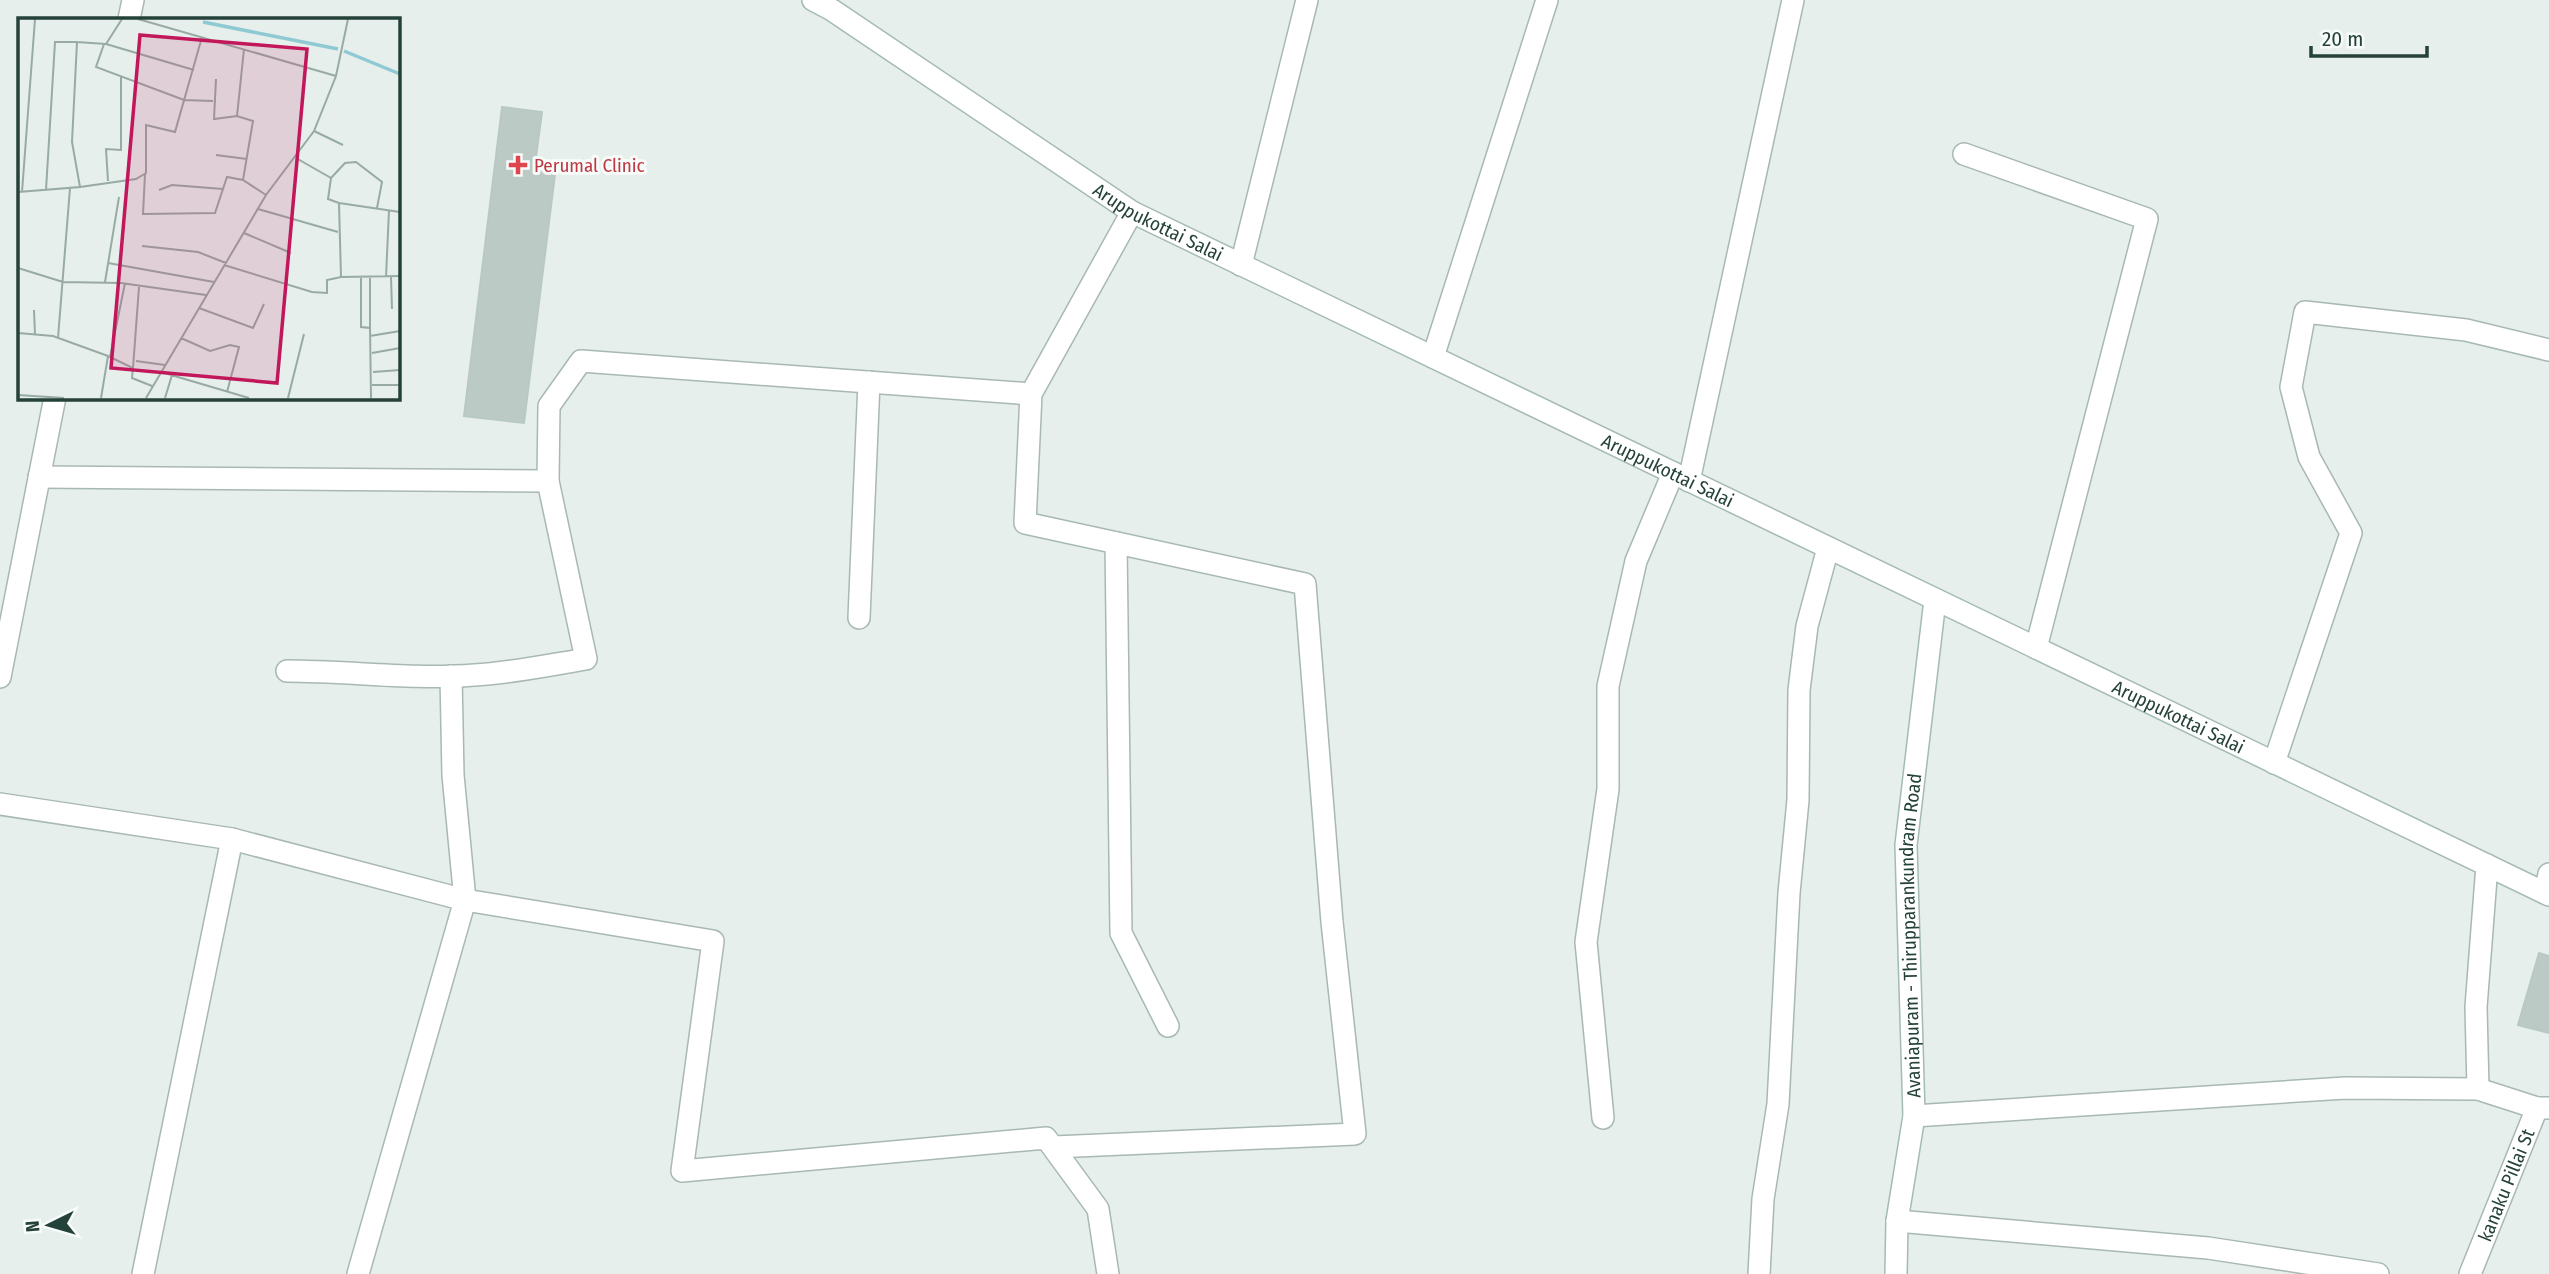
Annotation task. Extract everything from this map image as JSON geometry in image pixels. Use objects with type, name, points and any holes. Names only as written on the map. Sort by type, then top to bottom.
[{"type":"street","points":[[129,18],[133,0]]},
{"type":"street","name":"Aruppukottai Salai","points":[[813,0],[835,5],[1132,212],[2487,865],[2548,887]]},
{"type":"street","points":[[1241,265],[1307,0]]},
{"type":"street","points":[[1433,357],[1547,0]]},
{"type":"street","points":[[1603,1118],[1586,942],[1608,789],[1608,686],[1636,561],[1681,477],[1793,0]]},
{"type":"street","points":[[1964,154],[2147,219],[2036,648]]},
{"type":"street","points":[[1054,1147],[1355,1134],[1332,922],[1305,584],[1025,523],[1031,394],[1132,212]]},
{"type":"street","points":[[2274,763],[2351,533],[2308,457],[2291,387],[2305,312],[2466,330],[2549,350]]},
{"type":"street","points":[[287,671],[474,676],[586,659],[548,481],[549,406],[581,361],[1031,394]]},
{"type":"street","points":[[859,618],[869,382]]},
{"type":"street","points":[[0,677],[55,399]]},
{"type":"street","points":[[39,477],[548,481]]},
{"type":"street","points":[[1116,542],[1121,933],[1168,1027]]},
{"type":"street","points":[[1759,1274],[1763,1199],[1778,1104],[1787,934],[1798,800],[1799,690],[1807,626],[1828,548]]},
{"type":"street","name":"Avaniapuram - Thirupparankundram Road","points":[[1896,1274],[1897,1221],[1914,1116],[1906,845],[1935,600]]},
{"type":"street","points":[[358,1274],[465,900],[453,775],[451,676]]},
{"type":"street","points":[[0,804],[232,839],[465,900],[713,942],[682,1171],[1046,1138],[1098,1209],[1108,1274]]},
{"type":"street","points":[[143,1274],[232,839]]},
{"type":"street","points":[[2478,1089],[2476,1007],[2487,865]]},
{"type":"street","points":[[1914,1116],[2345,1088],[2478,1089],[2543,1108]]},
{"type":"street","name":"kanaku Pillai St","points":[[2470,1274],[2543,1108]]},
{"type":"street","points":[[1897,1221],[2208,1248],[2378,1274]]},
{"type":"building","points":[[502,107],[542,112],[534,171],[555,174],[524,423],[464,416]]},
{"type":"building","points":[[2539,953],[2549,956],[2549,1033],[2518,1025]]},
{"type":"place","name":"Perumal Clinic","points":[[518,165]]}]
